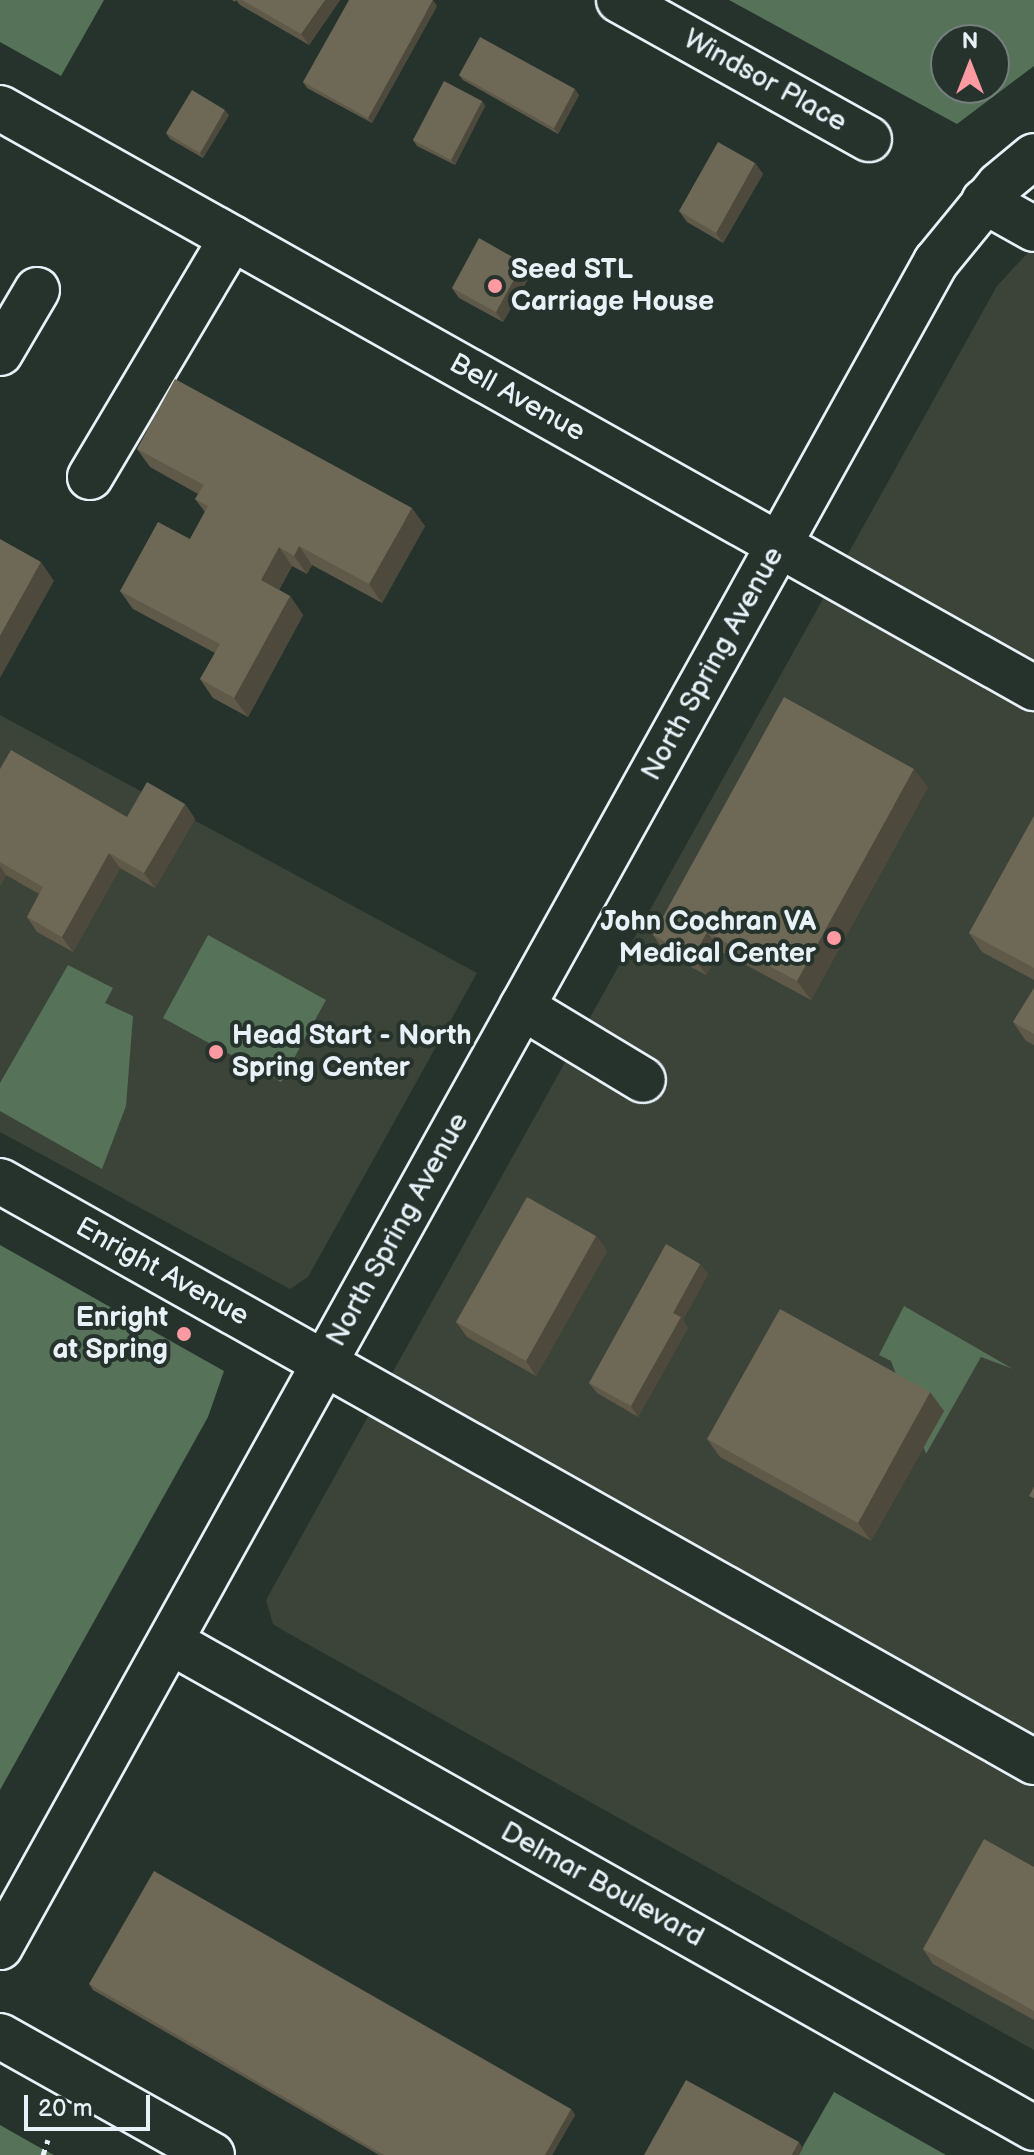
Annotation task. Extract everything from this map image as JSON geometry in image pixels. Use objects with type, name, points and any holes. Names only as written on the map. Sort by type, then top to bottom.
[{"type":"street","name":"Windsor Place","points":[[619,0],[869,139]]},
{"type":"street","name":"Bell Avenue","points":[[0,108],[1034,688]]},
{"type":"street","name":"North Spring Avenue","points":[[0,1947],[936,262],[984,201],[1034,156]]},
{"type":"street","points":[[984,201],[1034,229]]},
{"type":"street","points":[[90,477],[158,355],[232,238]]},
{"type":"street","points":[[0,353],[37,290]]},
{"type":"street","points":[[522,1007],[643,1080]]},
{"type":"street","name":"Enright Avenue","points":[[0,1181],[1034,1762]]},
{"type":"street","name":"Delmar Boulevard","points":[[171,1642],[1034,2128]]},
{"type":"street","points":[[0,2036],[212,2155]]},
{"type":"path","points":[[43,2155],[48,2140]]},
{"type":"shaded area","name":"John Cochran VA Medical Center","points":[[1034,246],[1034,2050],[286,1632],[273,1624],[266,1600],[997,286]]},
{"type":"shaded area","name":"Head Start - North Spring Center","points":[[0,715],[477,973],[308,1277],[290,1289],[0,1132]]},
{"type":"green space","points":[[0,0],[104,0],[61,76],[0,42]]},
{"type":"green space","points":[[729,0],[1034,0],[1034,66],[1010,84],[1010,24],[930,24],[930,104],[984,104],[957,124]]},
{"type":"green space","points":[[208,935],[326,1000],[281,1082],[163,1018]]},
{"type":"green space","points":[[68,965],[113,988],[105,1003],[133,1016],[126,1106],[102,1169],[0,1111],[0,1083]]},
{"type":"green space","points":[[0,1245],[224,1371],[208,1417],[0,1790]]},
{"type":"green space","points":[[904,1306],[1013,1369],[981,1357],[926,1454],[891,1361],[879,1355]]},
{"type":"green space","points":[[834,2092],[946,2155],[798,2155]]},
{"type":"green space","points":[[0,2125],[37,2146],[54,2155],[0,2155]]},
{"type":"building","points":[[242,0],[325,0],[301,34]]},
{"type":"building","points":[[349,0],[433,0],[368,118],[303,82]]},
{"type":"building","points":[[480,37],[575,89],[554,128],[459,75]]},
{"type":"building","points":[[444,81],[482,101],[451,160],[413,140]]},
{"type":"building","points":[[192,90],[225,110],[200,153],[166,133]]},
{"type":"building","points":[[718,142],[755,163],[716,233],[679,211]]},
{"type":"building","name":"Seed STL Carriage House","points":[[479,238],[523,263],[496,312],[452,288]]},
{"type":"building","points":[[175,379],[412,508],[369,584],[299,546],[294,556],[279,547],[261,580],[290,596],[234,698],[200,679],[220,644],[120,591],[158,522],[190,539],[208,506],[195,499],[204,485],[137,449]]},
{"type":"building","points":[[0,539],[41,562],[0,636]]},
{"type":"building","points":[[784,697],[914,769],[797,981],[707,932],[693,957],[653,935]]},
{"type":"building","points":[[11,750],[127,817],[147,782],[185,804],[144,873],[109,853],[62,937],[27,917],[43,887],[0,862],[0,769]]},
{"type":"building","points":[[1034,816],[1034,968],[969,933]]},
{"type":"building","points":[[1034,988],[1034,1034],[1013,1022]]},
{"type":"building","points":[[527,1197],[596,1236],[526,1361],[456,1322]]},
{"type":"building","points":[[666,1244],[700,1264],[673,1313],[681,1317],[631,1406],[589,1383]]},
{"type":"building","points":[[780,1309],[930,1392],[858,1523],[707,1439]]},
{"type":"building","points":[[984,1839],[1034,1867],[1034,2011],[923,1949]]},
{"type":"building","points":[[154,1871],[571,2109],[545,2155],[384,2155],[89,1984]]},
{"type":"building","points":[[686,2080],[799,2142],[792,2155],[644,2155]]},
{"type":"place","name":"Seed STL Carriage House","points":[[495,286]]},
{"type":"place","name":"John Cochran VA Medical Center","points":[[834,938]]},
{"type":"place","name":"Head Start - North Spring Center","points":[[216,1052]]},
{"type":"place","name":"Enright at Spring","points":[[184,1334]]}]
